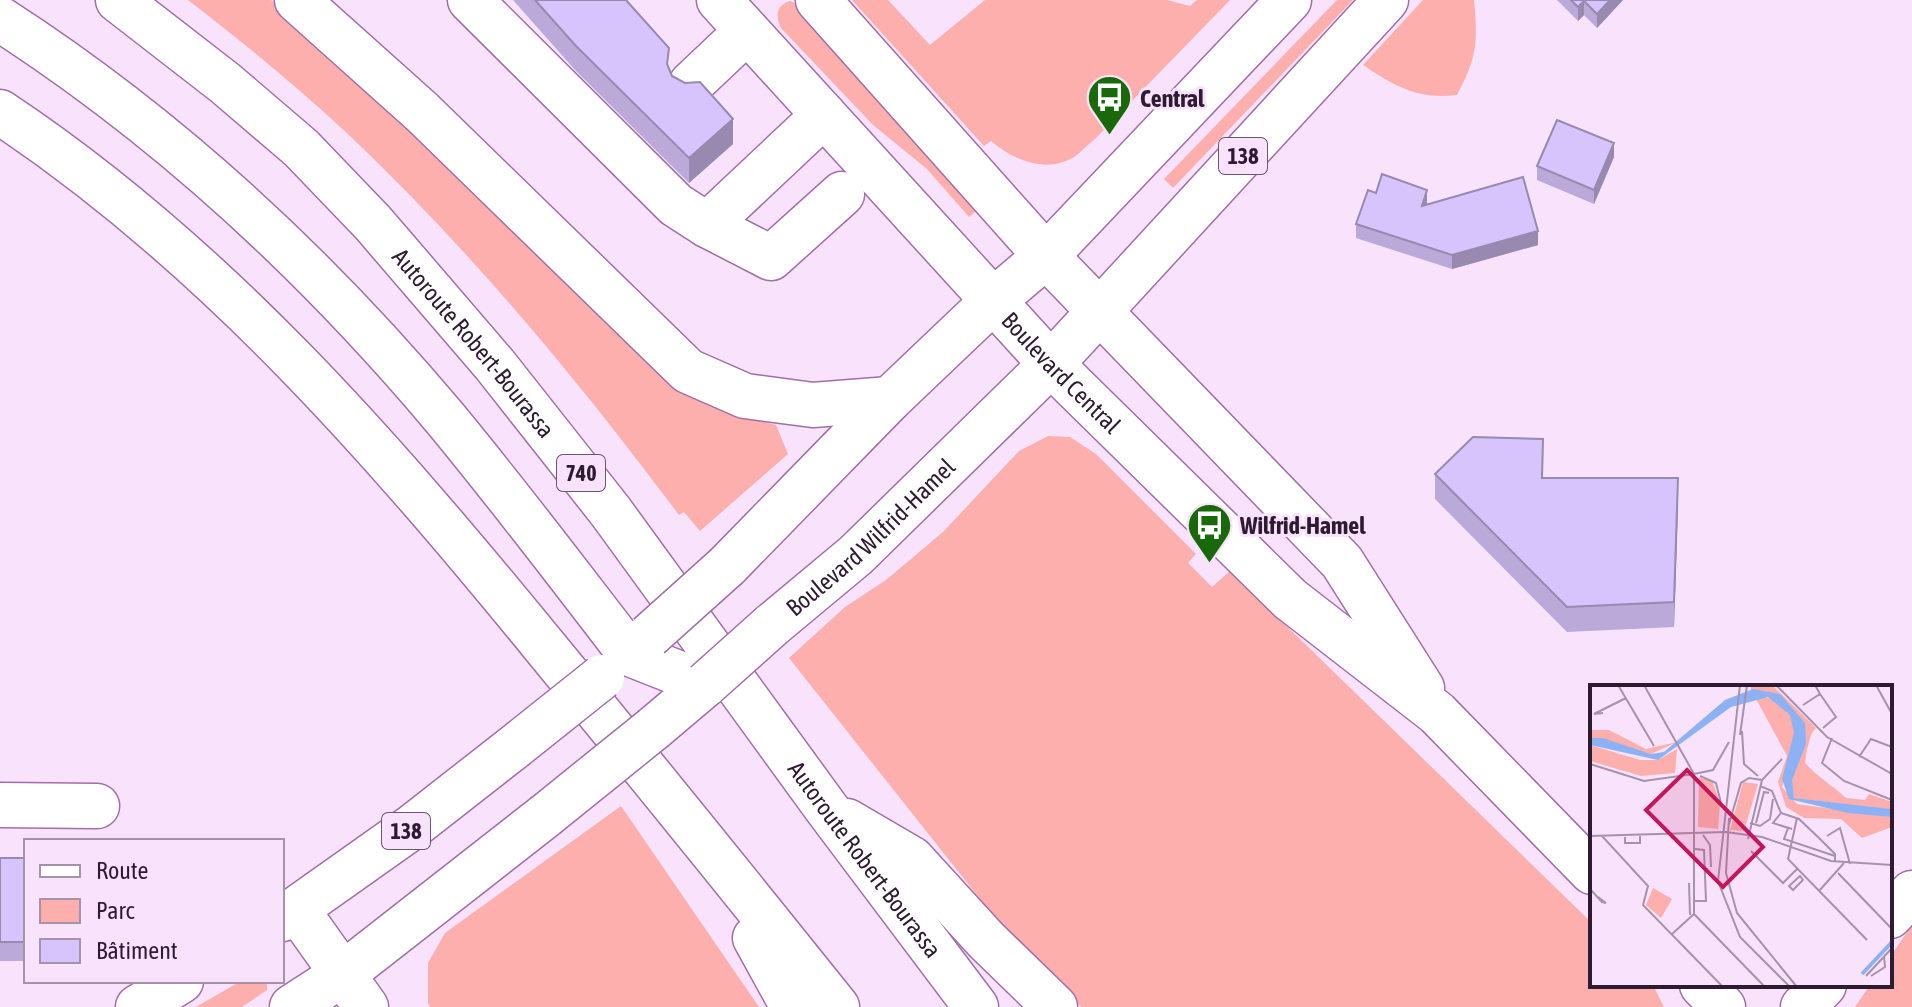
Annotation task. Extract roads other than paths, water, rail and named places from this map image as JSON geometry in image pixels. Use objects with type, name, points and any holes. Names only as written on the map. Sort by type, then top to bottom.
[{"type":"main road","name":"Autoroute Robert-Bourassa","points":[[118,0],[225,83],[301,148],[373,223],[495,365],[611,512],[827,809],[976,1007]]},
{"type":"main road","points":[[297,0],[422,112],[688,371],[745,396],[813,405],[890,399]]},
{"type":"main road","points":[[470,0],[676,205],[707,225],[771,258],[842,194]]},
{"type":"main road","name":"Boulevard Central","points":[[719,0],[1051,364],[1290,599],[1437,713],[1590,870]]},
{"type":"main road","name":"Boulevard Central","points":[[818,0],[1046,256],[1342,562],[1437,713]]},
{"type":"main road","name":"138","points":[[289,915],[412,827],[513,748],[630,654],[727,566],[890,399],[994,300],[1046,256],[1289,0]]},
{"type":"main road","name":"Boulevard Wilfrid-Hamel","points":[[292,1007],[355,991],[545,816],[856,555],[1051,364],[1386,0]]},
{"type":"main road","points":[[0,19],[45,48],[145,123],[257,221],[350,313],[443,417],[630,654],[706,684]]},
{"type":"main road","points":[[691,84],[747,31]]},
{"type":"main road","points":[[0,112],[54,148],[137,212],[224,291],[329,395],[453,534],[837,1007]]},
{"type":"main road","points":[[707,225],[824,115]]},
{"type":"main road","points":[[0,805],[97,806]]},
{"type":"main road","points":[[827,809],[912,859],[986,940],[1055,1007]]},
{"type":"main road","points":[[696,831],[793,1007]]},
{"type":"main road","points":[[1892,914],[1912,893]]},
{"type":"main road","points":[[289,915],[355,991]]},
{"type":"main road","points":[[138,1007],[178,983]]},
{"type":"main road","points":[[1704,987],[1723,1007]]},
{"type":"main road","points":[[1803,1007],[1822,987]]},
{"type":"place","name":"Central","points":[[1109,137]]},
{"type":"place","name":"Wilfrid-Hamel","points":[[1209,564]]}]
